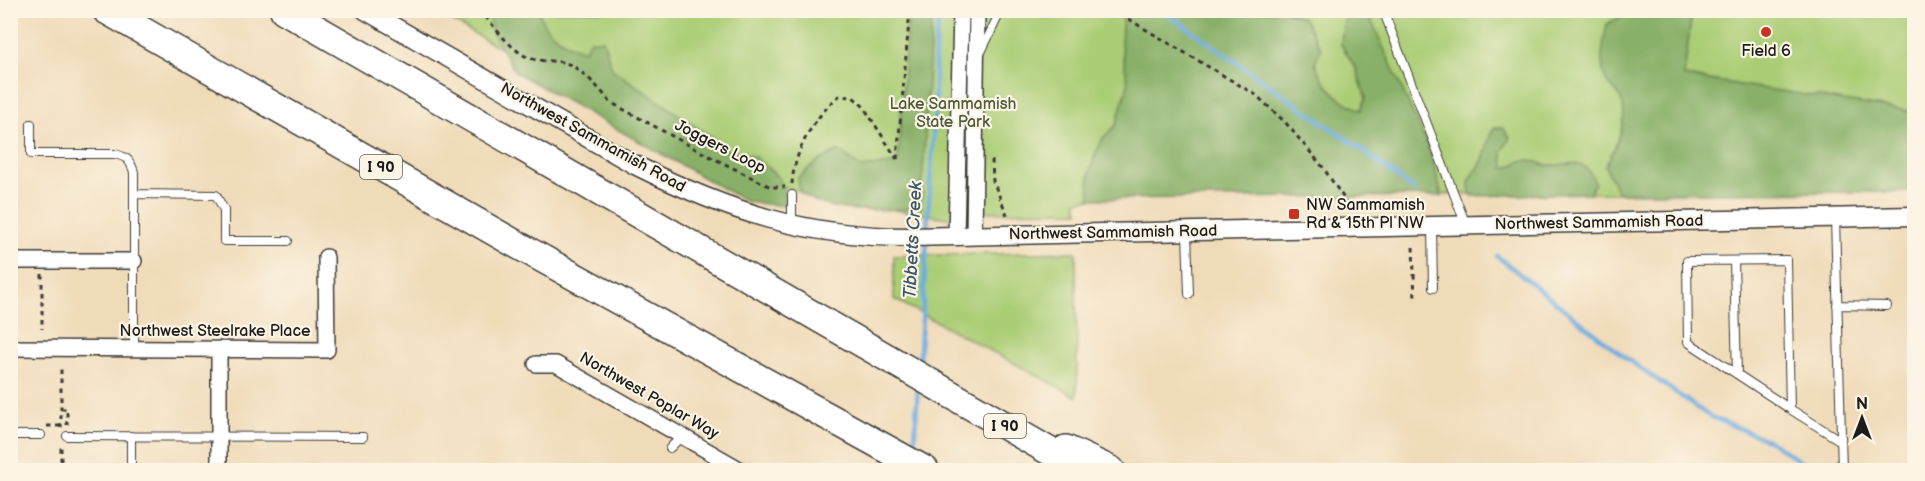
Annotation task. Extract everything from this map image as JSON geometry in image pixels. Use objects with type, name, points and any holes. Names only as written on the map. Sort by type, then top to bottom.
[{"type":"highway","name":"I 90","points":[[106,10],[514,243],[657,320],[892,462]]},
{"type":"highway","name":"I 90","points":[[284,10],[1082,471]]},
{"type":"highway","points":[[929,382],[1111,471]]},
{"type":"highway","points":[[892,462],[924,470]]},
{"type":"street","name":"Northwest Sammamish Road","points":[[365,10],[635,165],[717,203],[792,226],[850,235],[947,237],[1914,216]]},
{"type":"street","points":[[947,237],[961,10]]},
{"type":"street","points":[[974,236],[975,65],[979,15]]},
{"type":"street","name":"Northwest Steelrake Place","points":[[10,348],[327,350],[322,296],[326,257]]},
{"type":"street","points":[[10,261],[134,261]]},
{"type":"street","points":[[219,349],[219,471]]},
{"type":"street","name":"Northwest Poplar Way","points":[[536,364],[556,364],[741,471]]},
{"type":"lane","points":[[975,65],[1001,10]]},
{"type":"lane","points":[[1383,10],[1466,226]]},
{"type":"lane","points":[[31,123],[31,154],[115,154],[126,157],[134,172],[134,348]]},
{"type":"lane","points":[[134,194],[216,195],[224,210],[224,241],[288,241]]},
{"type":"lane","points":[[792,195],[792,226]]},
{"type":"lane","points":[[1835,218],[1842,471]]},
{"type":"lane","points":[[1432,226],[1433,288]]},
{"type":"lane","points":[[1187,231],[1189,294]]},
{"type":"lane","points":[[1790,409],[1787,260],[1687,261],[1688,342],[1790,409],[1841,441]]},
{"type":"lane","points":[[1734,261],[1737,374]]},
{"type":"lane","points":[[1837,305],[1887,306]]},
{"type":"lane","points":[[10,435],[41,435]]},
{"type":"lane","points":[[67,436],[363,437]]},
{"type":"lane","points":[[131,436],[131,471]]},
{"type":"lane","points":[[670,448],[682,436]]},
{"type":"path","name":"Joggers Loop","points":[[479,10],[500,37],[522,54],[536,61],[567,63],[599,88],[610,102],[771,187],[792,186],[793,170],[813,124],[839,96],[853,97],[864,106],[897,159],[910,10]]},
{"type":"path","points":[[1113,10],[1256,95],[1285,122],[1322,166],[1345,200],[1348,210]]},
{"type":"path","points":[[993,166],[993,182],[1008,218]]},
{"type":"path","points":[[1413,247],[1414,300]]},
{"type":"path","points":[[42,269],[42,329]]},
{"type":"path","points":[[61,471],[62,366]]},
{"type":"path","points":[[61,409],[67,409],[67,413]]},
{"type":"green space","name":"Lake Sammamish State Park","points":[[434,11],[1914,11],[1914,183],[1615,193],[1091,196],[1090,199],[1076,201],[1079,211],[980,212],[974,218],[956,219],[894,210],[894,197],[793,190],[667,142]]},
{"type":"green space","points":[[488,11],[539,11],[550,31],[562,41],[584,51],[590,40],[603,40],[612,69],[713,138],[721,148],[755,157],[779,178],[785,193],[785,206],[747,202],[515,72],[492,32]]},
{"type":"green space","points":[[908,11],[932,11],[921,208],[842,209],[813,200],[800,192],[798,178],[817,162],[833,153],[839,151],[862,168],[898,163]]},
{"type":"green space","points":[[1123,11],[1285,11],[1304,18],[1321,49],[1315,63],[1327,86],[1345,102],[1361,110],[1366,98],[1356,69],[1341,44],[1345,11],[1367,11],[1430,151],[1442,196],[1090,199],[1089,175],[1095,155],[1103,138],[1116,125],[1128,84],[1121,44]]},
{"type":"green space","points":[[1626,11],[1692,11],[1684,76],[1914,112],[1914,192],[1618,193],[1605,166],[1623,125],[1623,107],[1620,96],[1606,80],[1602,59],[1607,24],[1625,15]]},
{"type":"green space","points":[[1494,128],[1503,128],[1510,138],[1502,152],[1504,168],[1525,160],[1548,165],[1569,163],[1581,165],[1591,174],[1595,183],[1590,193],[1472,196],[1469,190],[1470,181],[1483,159]]},
{"type":"green space","points":[[1076,252],[1077,397],[894,299],[894,256]]},
{"type":"waterway","name":"Tibbetts Creek","points":[[927,231],[935,107],[935,46],[940,10]]},
{"type":"waterway","points":[[1162,10],[1365,152],[1414,190]]},
{"type":"waterway","name":"Tibbetts Creek","points":[[919,366],[927,240]]},
{"type":"waterway","points":[[1497,256],[1626,358],[1709,416],[1770,441],[1813,470]]},
{"type":"waterway","name":"Tibbetts Creek","points":[[914,453],[918,386]]},
{"type":"place","name":"Field 6","points":[[1766,32]]},
{"type":"place","name":"NW Sammamish Rd & 15th Pl NW","points":[[1294,214]]}]
